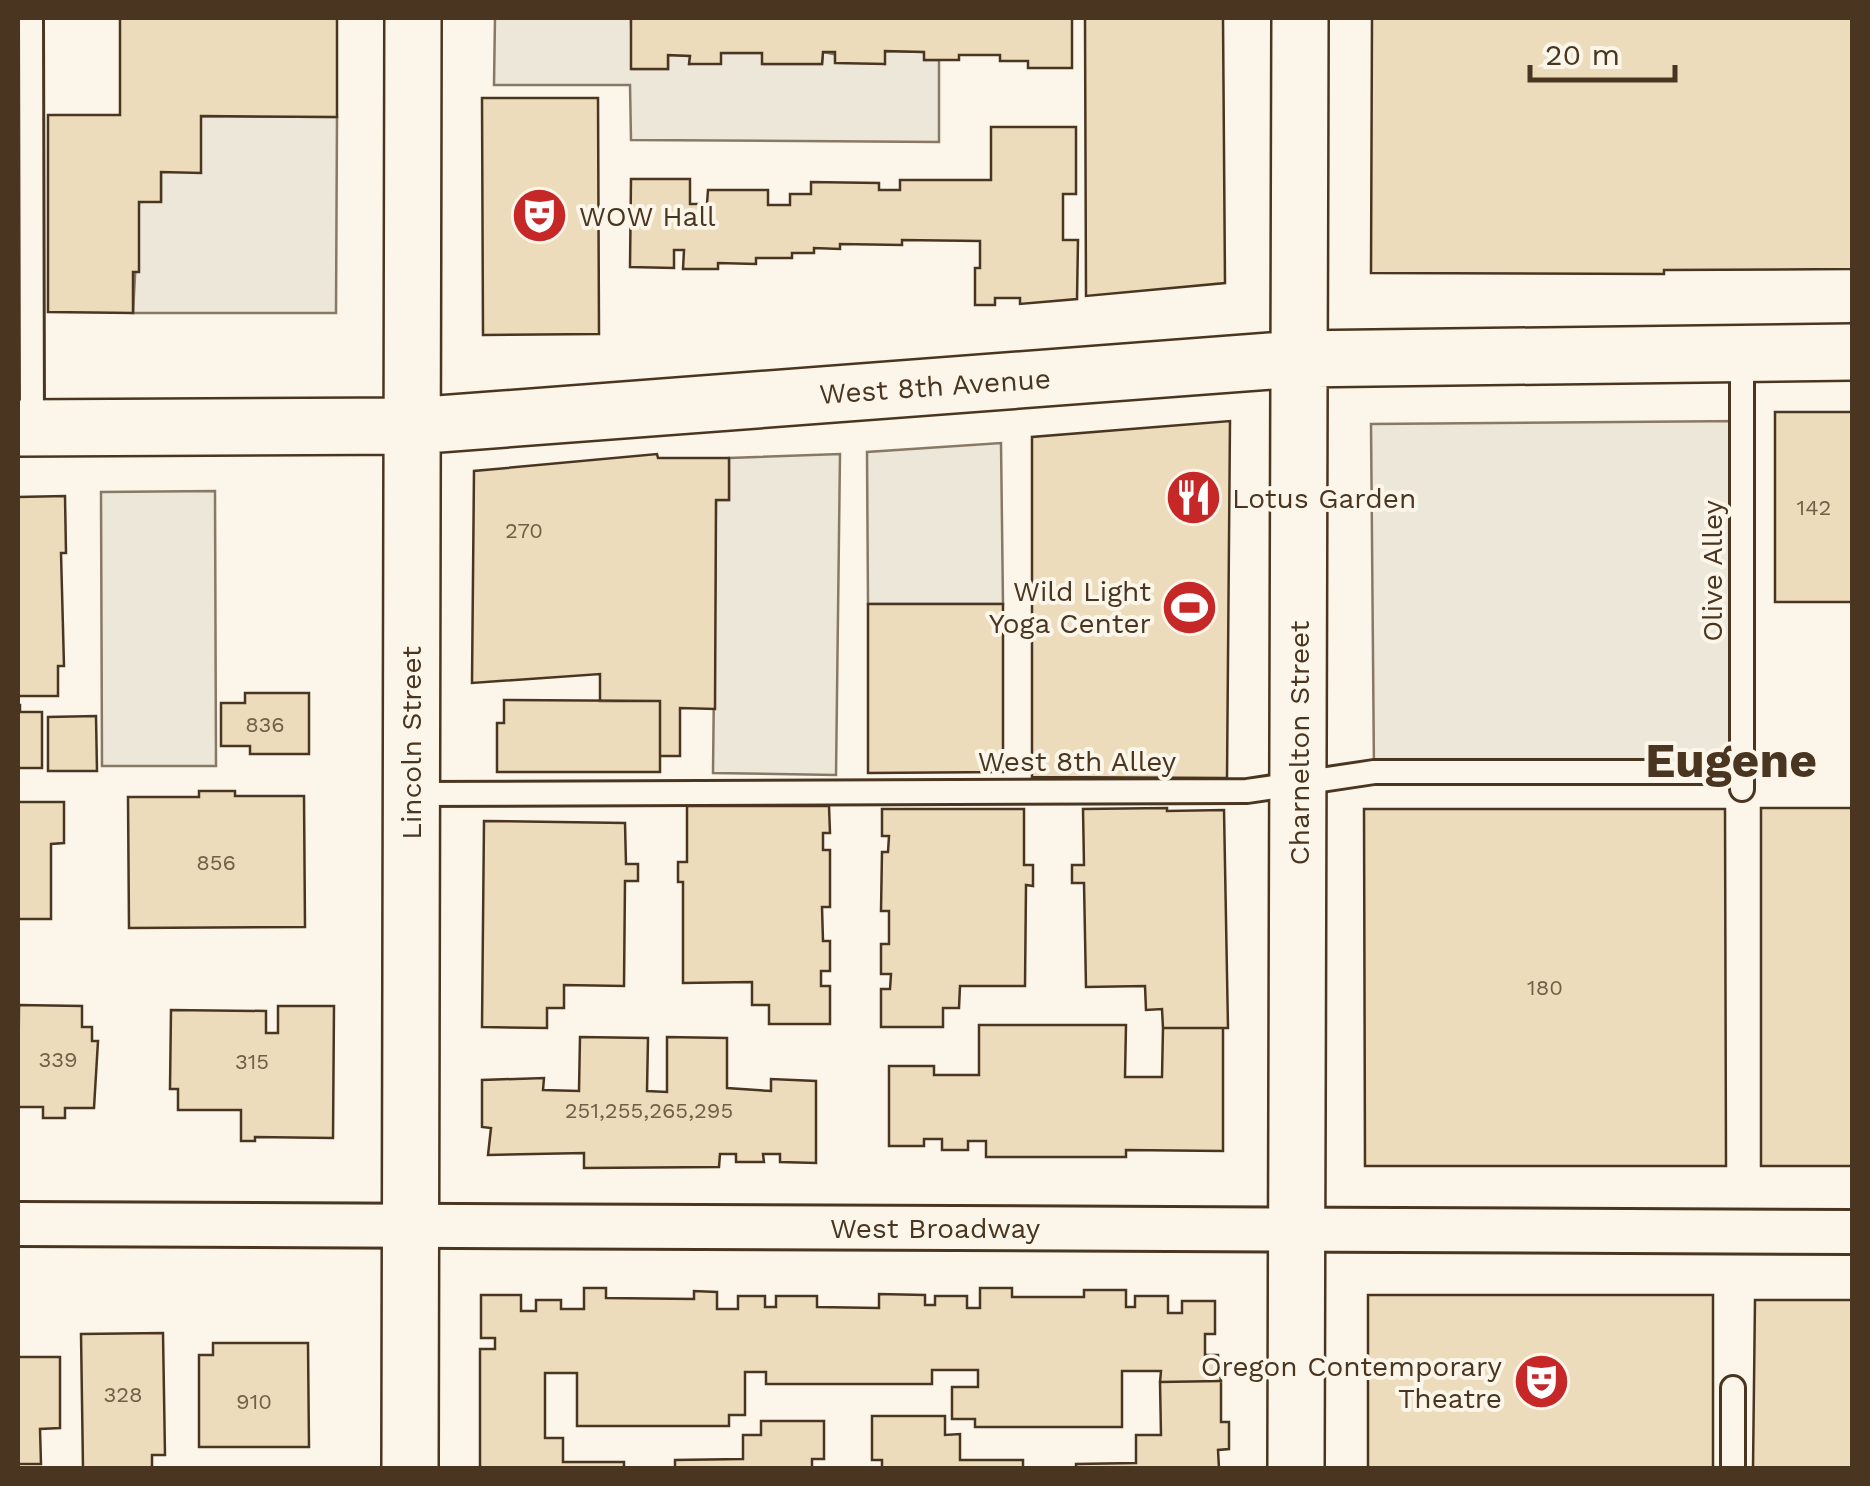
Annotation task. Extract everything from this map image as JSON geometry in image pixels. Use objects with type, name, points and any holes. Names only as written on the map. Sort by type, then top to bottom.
[{"type":"street","name":"Lincoln Street","points":[[410,1468],[413,18]]},
{"type":"street","name":"Charnelton Street","points":[[1296,1468],[1300,18]]},
{"type":"street","name":"West 8th Avenue","points":[[25,428],[412,426],[1298,359],[1852,352]]},
{"type":"street","name":"West Broadway","points":[[18,1224],[1852,1232]]},
{"type":"lane","points":[[25,428],[31,18]]},
{"type":"lane","name":"Olive Alley","points":[[1742,354],[1742,781]]},
{"type":"lane","name":"West 8th Alley","points":[[410,794],[1247,791],[1374,772],[1742,781]]},
{"type":"lane","points":[[1733,1388],[1733,1468]]},
{"type":"shaded area","points":[[495,18],[631,18],[632,69],[668,69],[668,55],[690,56],[690,64],[721,53],[762,53],[763,64],[822,64],[823,52],[884,64],[885,51],[924,52],[925,60],[939,60],[939,142],[631,140],[630,85],[494,85]]},
{"type":"shaded area","points":[[201,116],[337,117],[336,313],[133,313],[139,202],[161,201],[161,172]]},
{"type":"shaded area","points":[[1742,421],[1742,772],[1374,772],[1371,424]]},
{"type":"shaded area","points":[[1001,443],[1003,604],[868,604],[867,452]]},
{"type":"shaded area","points":[[840,454],[836,775],[713,773],[716,500],[729,500],[729,458]]},
{"type":"shaded area","points":[[215,491],[216,766],[102,766],[101,492]]},
{"type":"building","points":[[120,18],[337,18],[337,117],[201,116],[201,173],[161,172],[161,202],[139,202],[139,272],[133,272],[133,313],[48,312],[48,115],[120,115]]},
{"type":"building","points":[[631,18],[1072,18],[1072,68],[1028,68],[1028,61],[1000,61],[1000,55],[924,60],[924,52],[885,51],[885,64],[835,63],[835,52],[823,52],[822,64],[762,64],[762,53],[721,53],[721,64],[689,64],[690,56],[668,55],[668,69],[631,69]]},
{"type":"building","points":[[1085,18],[1223,18],[1225,283],[1086,296]]},
{"type":"building","points":[[1372,18],[1852,18],[1852,269],[1664,270],[1664,274],[1371,273]]},
{"type":"building","name":"WOW Hall","points":[[482,98],[598,98],[599,334],[483,335]]},
{"type":"building","points":[[991,127],[1076,127],[1076,194],[1063,194],[1063,240],[1078,240],[1077,299],[1020,304],[1020,298],[995,298],[995,305],[975,305],[980,241],[840,244],[840,249],[814,248],[814,253],[792,253],[792,258],[756,258],[756,264],[718,263],[718,269],[683,269],[684,250],[674,250],[674,268],[630,267],[631,179],[690,179],[690,204],[707,204],[708,190],[768,190],[768,205],[790,205],[790,194],[811,194],[811,182],[879,183],[879,190],[900,190],[900,180],[991,180]]},
{"type":"building","points":[[1775,412],[1852,412],[1852,602],[1775,602]]},
{"type":"building","points":[[1230,421],[1227,778],[1032,777],[1032,437]]},
{"type":"building","points":[[657,454],[658,458],[729,458],[729,500],[716,500],[715,709],[680,708],[680,756],[660,756],[660,701],[600,701],[600,674],[472,683],[474,471]]},
{"type":"building","points":[[65,496],[66,553],[61,553],[64,666],[58,666],[58,696],[18,696],[18,497]]},
{"type":"building","points":[[868,604],[1003,604],[1003,772],[868,773]]},
{"type":"building","points":[[245,693],[309,693],[309,754],[250,754],[250,746],[221,746],[221,703],[245,703]]},
{"type":"building","points":[[504,700],[660,701],[660,772],[497,772],[497,723],[504,723]]},
{"type":"building","points":[[18,705],[20,712],[42,712],[42,768],[18,768]]},
{"type":"building","points":[[96,716],[97,771],[48,771],[48,717]]},
{"type":"building","points":[[199,791],[235,791],[235,796],[304,796],[305,927],[129,928],[128,797],[199,797]]},
{"type":"building","points":[[18,802],[64,802],[64,843],[51,844],[51,919],[18,919]]},
{"type":"building","points":[[687,806],[829,806],[830,833],[823,833],[823,850],[830,850],[830,907],[822,907],[823,941],[830,941],[830,971],[821,971],[821,986],[830,986],[830,1024],[769,1024],[769,1005],[752,1005],[752,982],[683,983],[683,882],[678,882],[678,862],[687,862]]},
{"type":"building","points":[[1761,808],[1852,808],[1852,1166],[1761,1166]]},
{"type":"building","points":[[882,809],[1024,809],[1024,865],[1033,865],[1033,886],[1026,885],[1025,986],[960,986],[959,1008],[943,1008],[943,1027],[881,1027],[881,989],[890,989],[891,974],[881,974],[881,944],[889,944],[889,911],[881,911],[882,852],[888,852],[889,836],[882,836]]},
{"type":"building","points":[[1083,809],[1224,810],[1228,1028],[1163,1028],[1162,1009],[1146,1010],[1145,986],[1086,987],[1084,883],[1072,883],[1072,865],[1084,865]]},
{"type":"building","points":[[1364,809],[1725,809],[1726,1166],[1365,1166]]},
{"type":"building","points":[[484,821],[625,823],[626,864],[638,864],[638,881],[625,881],[624,986],[564,985],[564,1008],[547,1008],[547,1028],[482,1027]]},
{"type":"building","points":[[19,1005],[82,1006],[82,1027],[92,1027],[92,1041],[98,1041],[94,1108],[65,1108],[65,1118],[43,1118],[43,1107],[18,1107]]},
{"type":"building","points":[[278,1006],[334,1006],[333,1138],[255,1137],[255,1141],[241,1141],[241,1110],[178,1110],[178,1089],[170,1089],[171,1010],[266,1011],[266,1033],[278,1033]]},
{"type":"building","points":[[979,1025],[1126,1025],[1125,1077],[1162,1077],[1163,1028],[1223,1028],[1223,1151],[1126,1150],[1126,1157],[986,1157],[986,1141],[968,1141],[968,1150],[942,1150],[942,1139],[924,1139],[924,1146],[889,1146],[889,1066],[934,1066],[934,1075],[979,1075]]},
{"type":"building","points":[[580,1037],[648,1038],[647,1091],[667,1092],[667,1037],[727,1038],[727,1088],[771,1091],[771,1079],[816,1081],[816,1163],[780,1162],[780,1154],[763,1154],[764,1162],[736,1162],[736,1154],[720,1154],[719,1167],[584,1168],[584,1153],[488,1155],[491,1128],[482,1127],[482,1080],[544,1078],[543,1090],[579,1091]]},
{"type":"building","points":[[584,1288],[606,1288],[606,1298],[694,1299],[694,1291],[717,1292],[717,1309],[738,1309],[738,1296],[765,1296],[765,1307],[776,1307],[776,1296],[817,1296],[817,1307],[879,1308],[879,1294],[925,1295],[925,1305],[935,1305],[935,1296],[967,1296],[967,1308],[980,1308],[980,1288],[1012,1288],[1012,1297],[1084,1297],[1084,1290],[1126,1290],[1126,1307],[1135,1307],[1135,1296],[1168,1296],[1168,1313],[1182,1313],[1182,1301],[1215,1301],[1215,1334],[1205,1334],[1205,1355],[1218,1355],[1221,1381],[1160,1382],[1161,1371],[1122,1371],[1122,1427],[975,1427],[975,1419],[952,1419],[952,1387],[978,1387],[978,1370],[932,1370],[932,1384],[766,1384],[766,1372],[745,1372],[745,1415],[729,1415],[729,1426],[577,1426],[577,1373],[545,1373],[545,1438],[563,1438],[563,1462],[624,1462],[624,1468],[480,1468],[480,1349],[495,1349],[495,1338],[481,1338],[481,1295],[521,1295],[521,1311],[536,1311],[536,1300],[561,1300],[561,1309],[584,1309]]},
{"type":"building","name":"Oregon Contemporary Theatre","points":[[1368,1295],[1713,1295],[1713,1468],[1368,1468]]},
{"type":"building","points":[[1755,1300],[1852,1300],[1852,1468],[1753,1468]]},
{"type":"building","points":[[163,1333],[165,1455],[152,1455],[152,1468],[83,1468],[81,1334]]},
{"type":"building","points":[[213,1343],[308,1343],[309,1447],[199,1447],[199,1355],[213,1355]]},
{"type":"building","points":[[18,1357],[60,1357],[60,1428],[40,1429],[41,1464],[18,1464]]},
{"type":"building","points":[[1221,1381],[1221,1422],[1229,1422],[1229,1449],[1218,1450],[1219,1468],[1076,1468],[1076,1464],[1136,1463],[1136,1435],[1161,1435],[1160,1382]]},
{"type":"building","points":[[872,1416],[945,1416],[945,1435],[960,1434],[960,1460],[1023,1460],[1023,1468],[882,1468],[882,1460],[872,1460]]},
{"type":"building","points":[[761,1421],[824,1421],[824,1459],[812,1459],[812,1468],[675,1468],[675,1460],[743,1459],[743,1435],[761,1435]]},
{"type":"place","name":"WOW Hall","points":[[540,216]]},
{"type":"place","name":"Lotus Garden","points":[[1193,498]]},
{"type":"place","name":"Wild Light Yoga Center","points":[[1190,607]]},
{"type":"place","name":"Oregon Contemporary Theatre","points":[[1541,1382]]},
{"type":"district","name":"Eugene","points":[[1731,760]]}]
